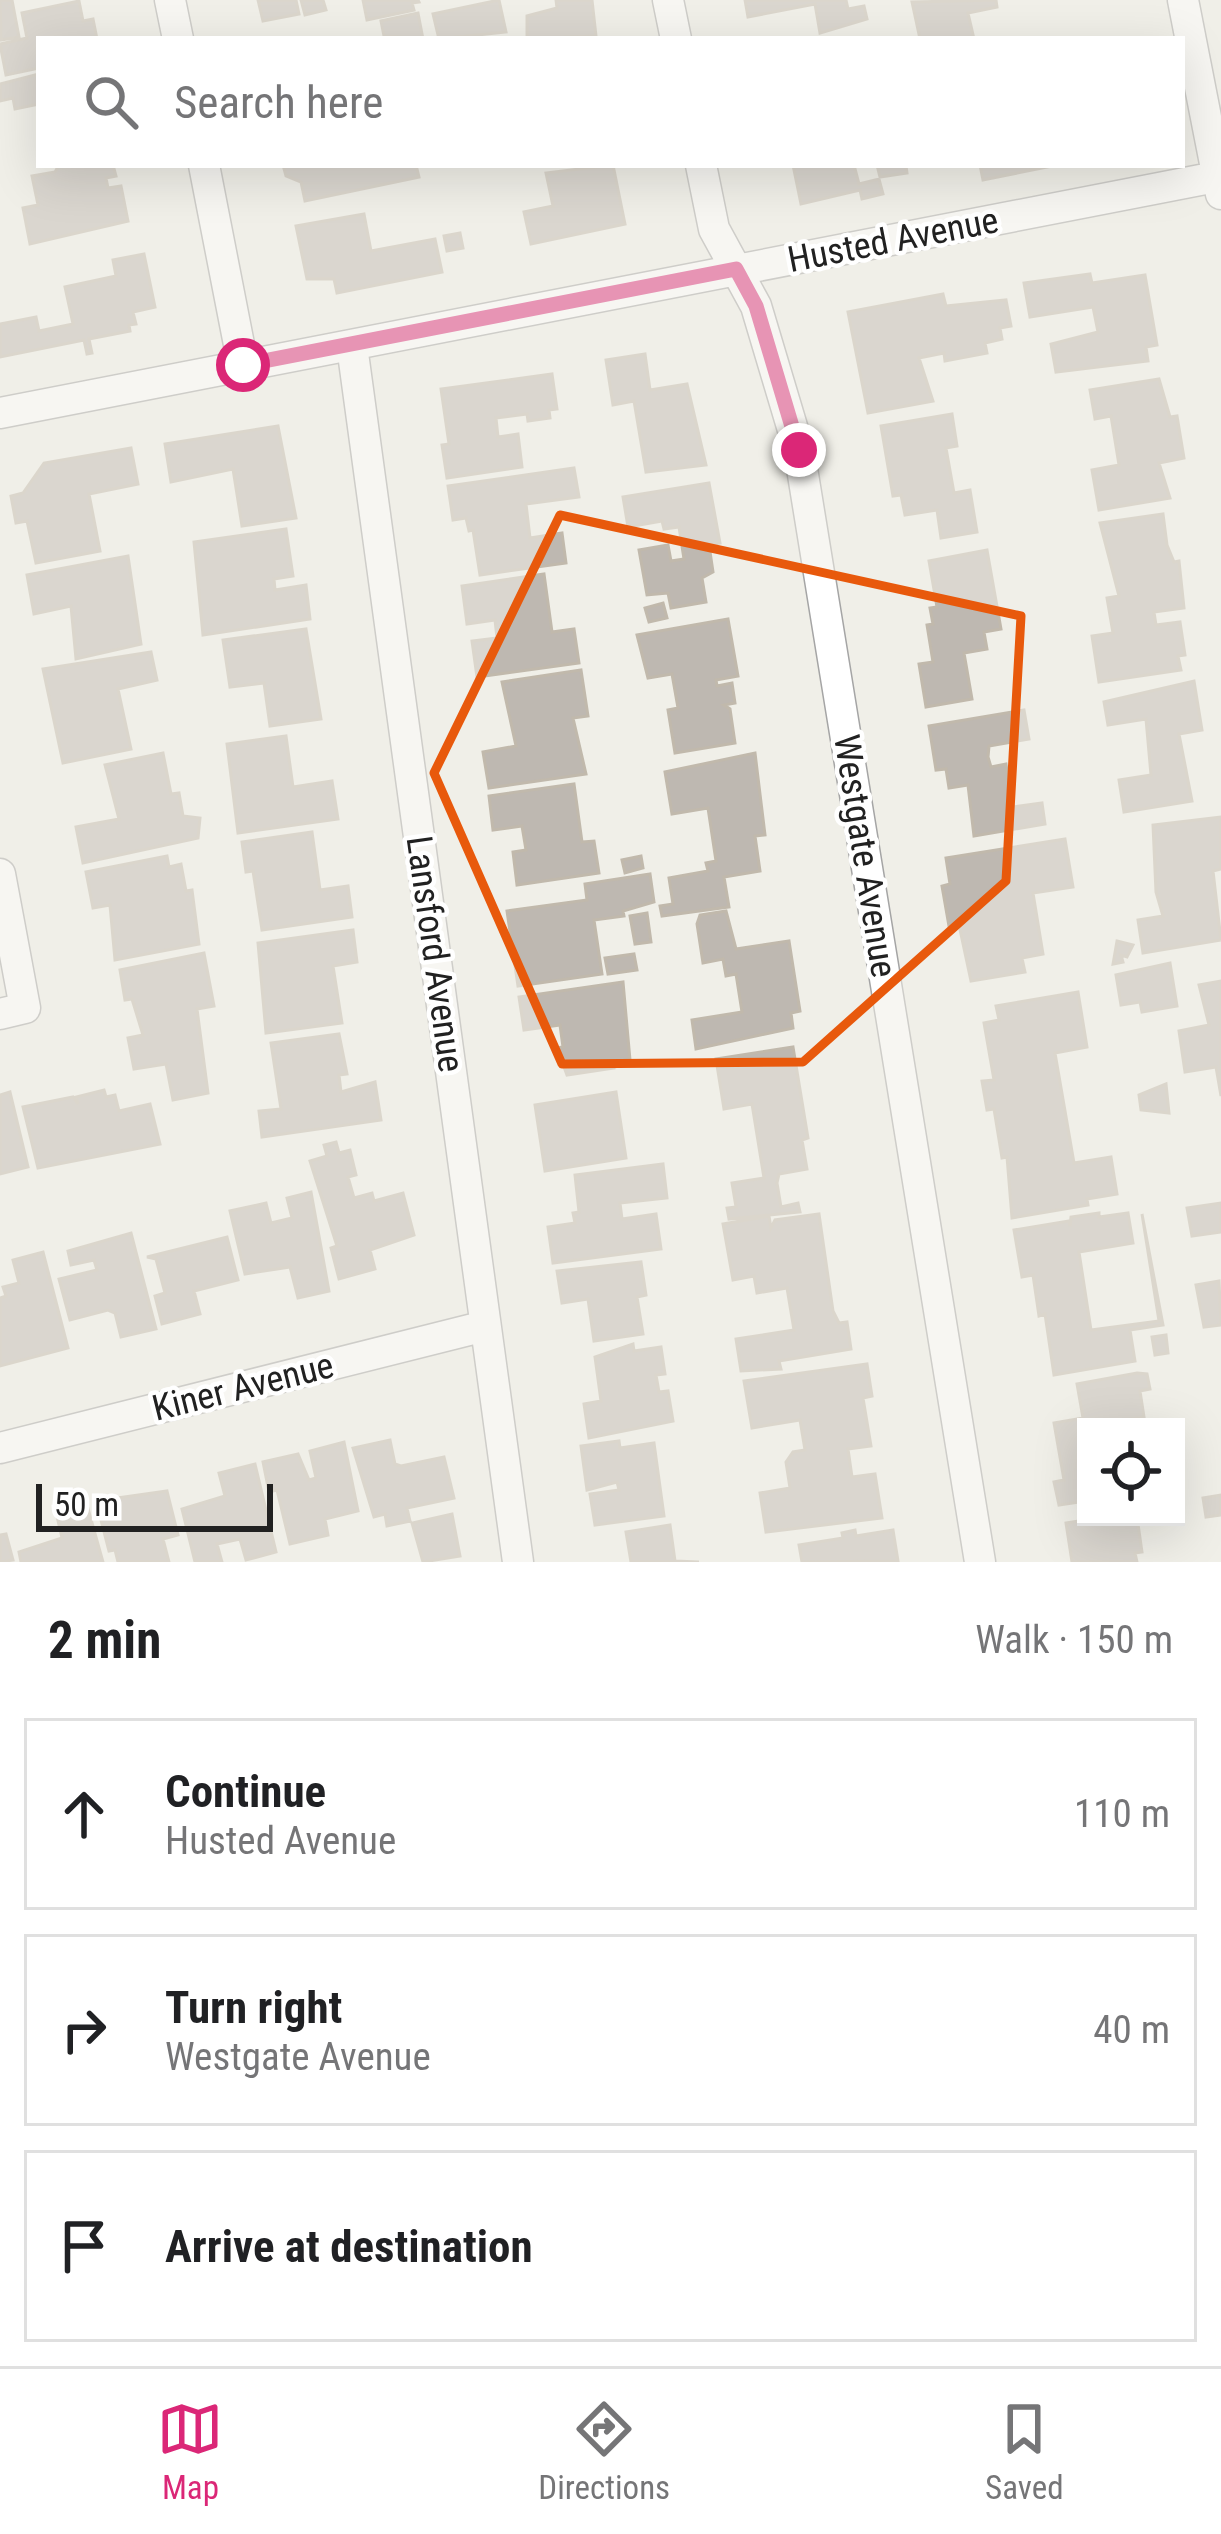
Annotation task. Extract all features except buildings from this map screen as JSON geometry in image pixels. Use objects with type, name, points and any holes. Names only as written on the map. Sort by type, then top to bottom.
[{"type":"street","points":[[170,0],[177,36]]},
{"type":"street","points":[[668,0],[675,36]]},
{"type":"street","points":[[1183,0],[1220,183]]},
{"type":"street","points":[[205,168],[243,365]]},
{"type":"street","name":"Westgate Avenue","points":[[702,168],[714,229],[756,306],[799,450],[980,1562]]},
{"type":"street","name":"Husted Avenue","points":[[0,413],[736,269],[1220,183]]},
{"type":"street","name":"Lansford Avenue","points":[[352,346],[518,1562]]},
{"type":"street","points":[[0,874],[12,1011]]},
{"type":"street","name":"Kiner Avenue","points":[[0,1448],[485,1326]]},
{"type":"highlighted area","points":[[560,515],[1021,616],[1006,881],[803,1062],[562,1064],[434,773]]},
{"type":"route","points":[[243,365],[736,269],[756,306],[799,450]]}]
